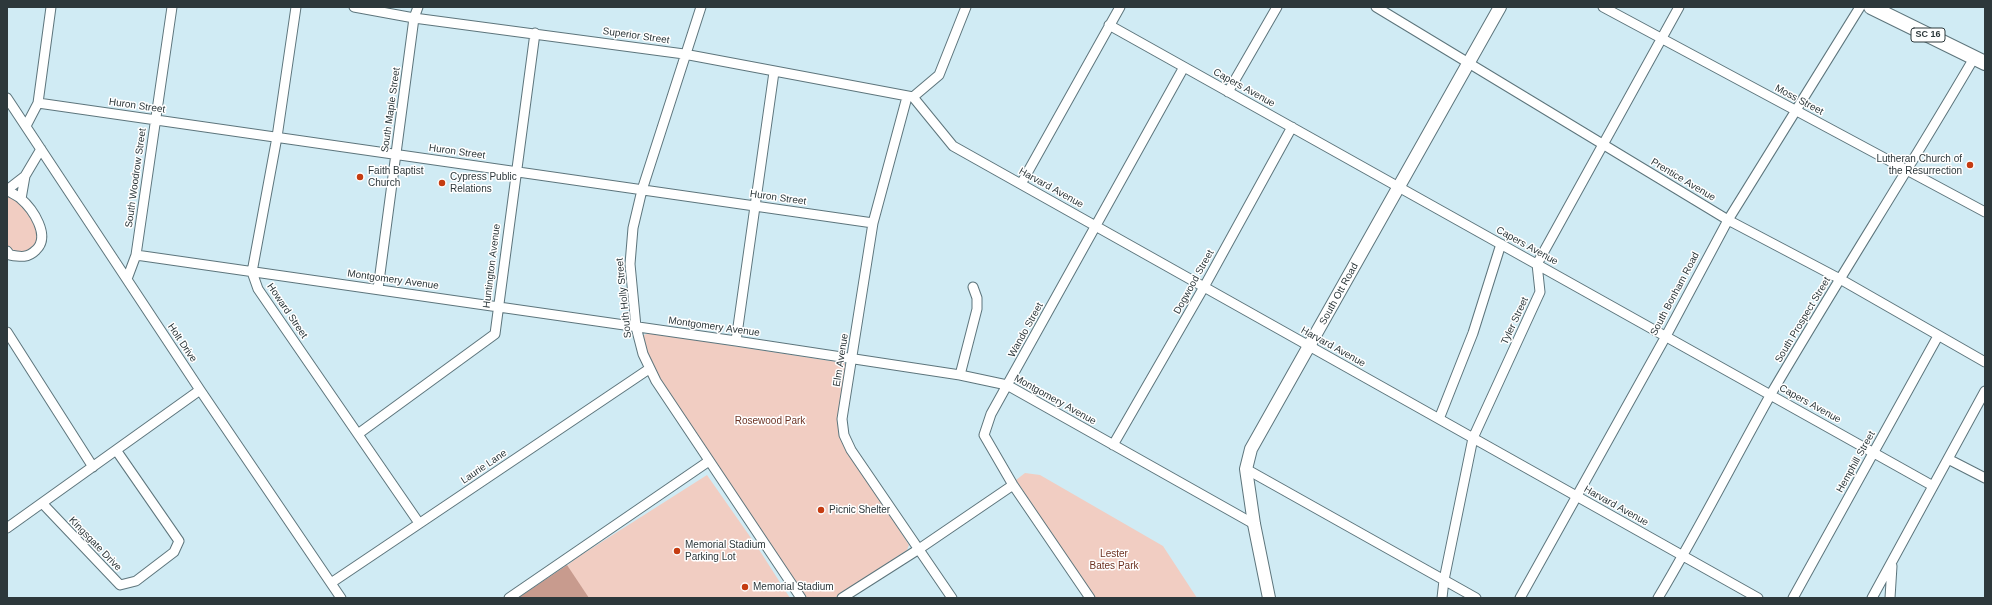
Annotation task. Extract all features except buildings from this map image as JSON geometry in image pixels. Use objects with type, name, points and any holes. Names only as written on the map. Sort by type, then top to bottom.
[{"type":"main road","name":"SC 16","points":[[1871,7],[1980,60]]},
{"type":"street","points":[[26,126],[38,103],[51,7]]},
{"type":"street","name":"South Woodrow Street","points":[[127,279],[136,255],[172,7]]},
{"type":"street","points":[[252,272],[277,137],[296,7]]},
{"type":"street","name":"Superior Street","points":[[354,7],[414,18],[684,54],[910,97]]},
{"type":"street","name":"South Maple Street","points":[[378,289],[414,18],[418,7]]},
{"type":"street","name":"South Holly Street","points":[[701,7],[684,54],[642,190],[633,228],[630,264],[636,327],[643,354],[649,369],[801,598]]},
{"type":"street","points":[[910,97],[939,75],[966,7]]},
{"type":"street","points":[[1021,184],[1120,7]]},
{"type":"street","points":[[1228,92],[1277,7]]},
{"type":"street","name":"Prentice Avenue","points":[[1376,7],[1728,220],[1840,279],[1985,362]]},
{"type":"street","name":"South Ott Road","points":[[1269,598],[1254,524],[1246,469],[1251,449],[1310,347],[1500,7]]},
{"type":"street","name":"Moss Street","points":[[1603,7],[1660,39],[1985,212]]},
{"type":"street","points":[[1537,264],[1679,7]]},
{"type":"street","name":"South Bonham Road","points":[[1520,598],[1666,336],[1728,220],[1797,112],[1860,7]]},
{"type":"street","name":"Capers Avenue","points":[[1109,25],[1933,486]]},
{"type":"street","name":"Huntington Avenue","points":[[358,434],[495,334],[515,171],[535,33]]},
{"type":"street","name":"South Prospect Street","points":[[1658,598],[1683,556],[1771,395],[1840,279],[1980,60]]},
{"type":"street","name":"Wando Street","points":[[1090,598],[1013,485],[984,436],[991,414],[1184,67]]},
{"type":"street","points":[[736,341],[774,72]]},
{"type":"street","name":"Harvard Avenue","points":[[910,97],[953,146],[1758,598]]},
{"type":"street","name":"Elm Avenue","points":[[910,97],[873,223],[842,419],[844,435],[851,450],[952,598]]},
{"type":"street","name":"Holt Drive","points":[[7,98],[200,390],[341,598]]},
{"type":"street","name":"Huron Street","points":[[38,103],[873,223]]},
{"type":"street","name":"Dogwood Street","points":[[1113,445],[1204,287],[1292,127]]},
{"type":"street","points":[[7,251],[10,255],[23,258],[38,248],[43,239],[37,220],[21,199],[7,190],[24,176],[41,149]]},
{"type":"street","points":[[21,199],[24,176]]},
{"type":"street","points":[[1439,419],[1473,333],[1501,244]]},
{"type":"street","name":"Montgomery Avenue","points":[[136,255],[736,341],[960,376],[1007,385],[1254,524]]},
{"type":"street","name":"Tyler Street","points":[[1442,598],[1444,580],[1473,438],[1540,292],[1537,264]]},
{"type":"street","name":"Howard Street","points":[[252,272],[258,288],[419,524]]},
{"type":"street","points":[[960,376],[977,310],[977,298],[973,287]]},
{"type":"street","points":[[7,332],[93,467]]},
{"type":"street","name":"Hemphill Street","points":[[1793,598],[1938,336]]},
{"type":"street","name":"Laurie Lane","points":[[331,583],[649,369]]},
{"type":"street","points":[[7,528],[200,390]]},
{"type":"street","points":[[1872,598],[1985,391]]},
{"type":"street","name":"Kingsgate Drive","points":[[42,503],[120,585],[136,581],[174,552],[179,541],[116,450]]},
{"type":"street","points":[[1948,460],[1985,478]]},
{"type":"street","points":[[509,598],[709,461]]},
{"type":"street","points":[[1246,469],[1476,598]]},
{"type":"street","points":[[842,598],[919,549],[1013,485]]},
{"type":"street","points":[[1890,598],[1892,562]]},
{"type":"green space","points":[[7,190],[21,199],[41,229],[32,254],[7,251]]},
{"type":"green space","name":"Rosewood Park","points":[[649,333],[844,363],[847,368],[838,422],[839,436],[909,545],[907,550],[835,598],[805,598],[656,372],[644,344],[644,335]]},
{"type":"green space","name":"Lester Bates Park","points":[[1025,473],[1040,475],[1163,546],[1197,598],[1094,598],[1016,480]]},
{"type":"green space","points":[[707,475],[758,548],[790,598],[525,598],[578,557]]},
{"type":"shaded area","points":[[567,565],[589,598],[518,598]]},
{"type":"place","name":"Lutheran Church of the Resurrection","points":[[1970,165]]},
{"type":"place","name":"Faith Baptist Church","points":[[360,177]]},
{"type":"place","name":"Cypress Public Relations","points":[[442,183]]},
{"type":"place","name":"Picnic Shelter","points":[[821,510]]},
{"type":"place","name":"Memorial Stadium Parking Lot","points":[[677,551]]},
{"type":"place","name":"Memorial Stadium","points":[[745,587]]}]
